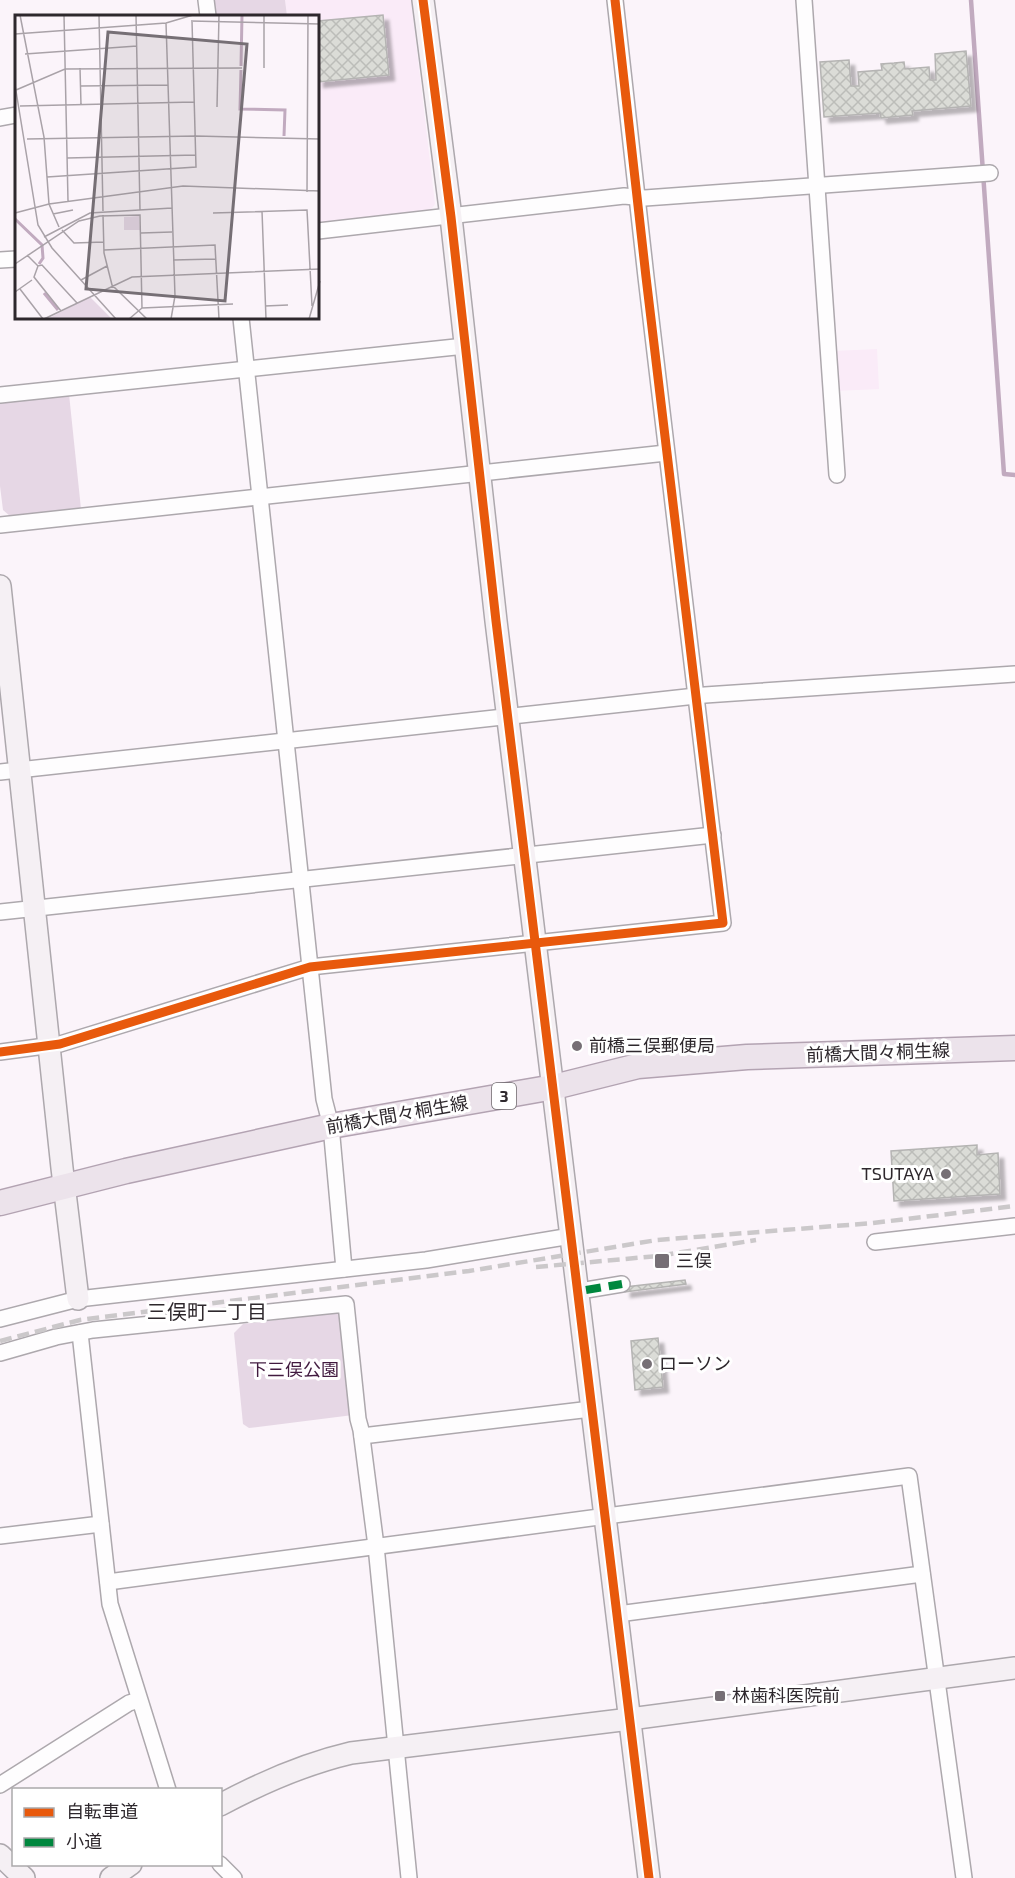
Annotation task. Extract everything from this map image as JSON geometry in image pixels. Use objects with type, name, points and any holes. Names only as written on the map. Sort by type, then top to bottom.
[{"type":"main road","name":"前橋大間々桐生線","points":[[0,1203],[126,1171],[332,1126],[554,1087],[638,1066],[747,1057],[1015,1048]]},
{"type":"street","points":[[206,0],[208,15]]},
{"type":"street","points":[[423,0],[451,217],[508,717],[649,1878]]},
{"type":"street","points":[[0,1052],[50,1047],[310,967],[723,923],[666,453],[615,0]]},
{"type":"street","points":[[804,0],[837,475]]},
{"type":"street","points":[[0,118],[15,115]]},
{"type":"street","points":[[320,231],[637,196],[645,198],[990,173]]},
{"type":"street","points":[[0,260],[15,258]]},
{"type":"street","points":[[241,320],[325,1107],[332,1126],[344,1269]]},
{"type":"street","points":[[0,395],[465,346]]},
{"type":"street","points":[[0,525],[666,453]]},
{"type":"street","points":[[0,586],[10,771],[34,908],[78,1299]]},
{"type":"street","points":[[10,771],[697,697],[1015,674]]},
{"type":"street","points":[[0,912],[713,835]]},
{"type":"street","points":[[875,1242],[1015,1226]]},
{"type":"street","points":[[0,1318],[78,1299],[426,1260],[571,1236]]},
{"type":"street","points":[[586,1290],[622,1284]]},
{"type":"street","points":[[0,1353],[56,1337],[80,1333],[224,1315],[346,1304],[358,1419],[376,1546],[409,1878]]},
{"type":"street","points":[[80,1333],[110,1604],[167,1788]]},
{"type":"street","points":[[362,1436],[591,1409]]},
{"type":"street","points":[[108,1582],[909,1476],[964,1878]]},
{"type":"street","points":[[0,1536],[101,1524]]},
{"type":"street","points":[[618,1614],[922,1574]]},
{"type":"street","points":[[222,1804],[296,1768],[351,1753],[1015,1668]]},
{"type":"street","points":[[0,1785],[129,1703],[139,1700]]},
{"type":"street","points":[[0,1855],[24,1878]]},
{"type":"street","points":[[111,1878],[127,1866]]},
{"type":"street","points":[[222,1866],[234,1878]]},
{"type":"shaded area","points":[[285,0],[411,0],[435,204],[430,211],[320,223],[320,15],[287,15]]},
{"type":"shaded area","points":[[877,349],[879,389],[836,391],[834,351]]},
{"type":"green space","points":[[214,0],[285,0],[287,15],[216,15]]},
{"type":"green space","points":[[69,394],[81,509],[10,516],[3,510],[0,486],[0,401]]},
{"type":"green space","name":"下三俣公園","points":[[340,1312],[353,1415],[249,1428],[243,1424],[234,1333],[243,1324]]},
{"type":"building","points":[[383,15],[389,75],[320,82],[320,21]]},
{"type":"building","points":[[966,51],[971,106],[912,111],[913,115],[881,118],[880,113],[824,117],[820,62],[849,60],[851,86],[859,86],[858,72],[882,70],[881,64],[904,62],[905,69],[929,67],[930,80],[936,80],[935,54]]},
{"type":"building","name":"TSUTAYA","points":[[977,1145],[977,1155],[998,1153],[1000,1194],[894,1201],[891,1151]]},
{"type":"building","points":[[685,1280],[686,1284],[625,1292],[625,1287]]},
{"type":"building","name":"ローソン","points":[[658,1338],[663,1387],[635,1390],[631,1341]]},
{"type":"waterway","points":[[971,0],[1004,474],[1015,475]]},
{"type":"railway","points":[[0,1341],[80,1320],[469,1271],[657,1240],[873,1223],[1015,1206]]},
{"type":"railway","points":[[536,1267],[658,1256],[756,1240]]},
{"type":"marked path","points":[[586,1290],[622,1284]]},
{"type":"cycle path","points":[[423,0],[451,217],[496,621],[649,1878]]},
{"type":"cycle path","points":[[0,1052],[60,1044],[310,967],[723,923],[615,0]]},
{"type":"place","name":"前橋三俣郵便局","points":[[577,1046]]},
{"type":"place","name":"TSUTAYA","points":[[946,1174]]},
{"type":"place","name":"三俣","points":[[662,1261]]},
{"type":"place","name":"ローソン","points":[[647,1364]]},
{"type":"place","name":"林歯科医院前","points":[[720,1696]]},
{"type":"district","name":"三俣町一丁目","points":[[207,1312]]}]
